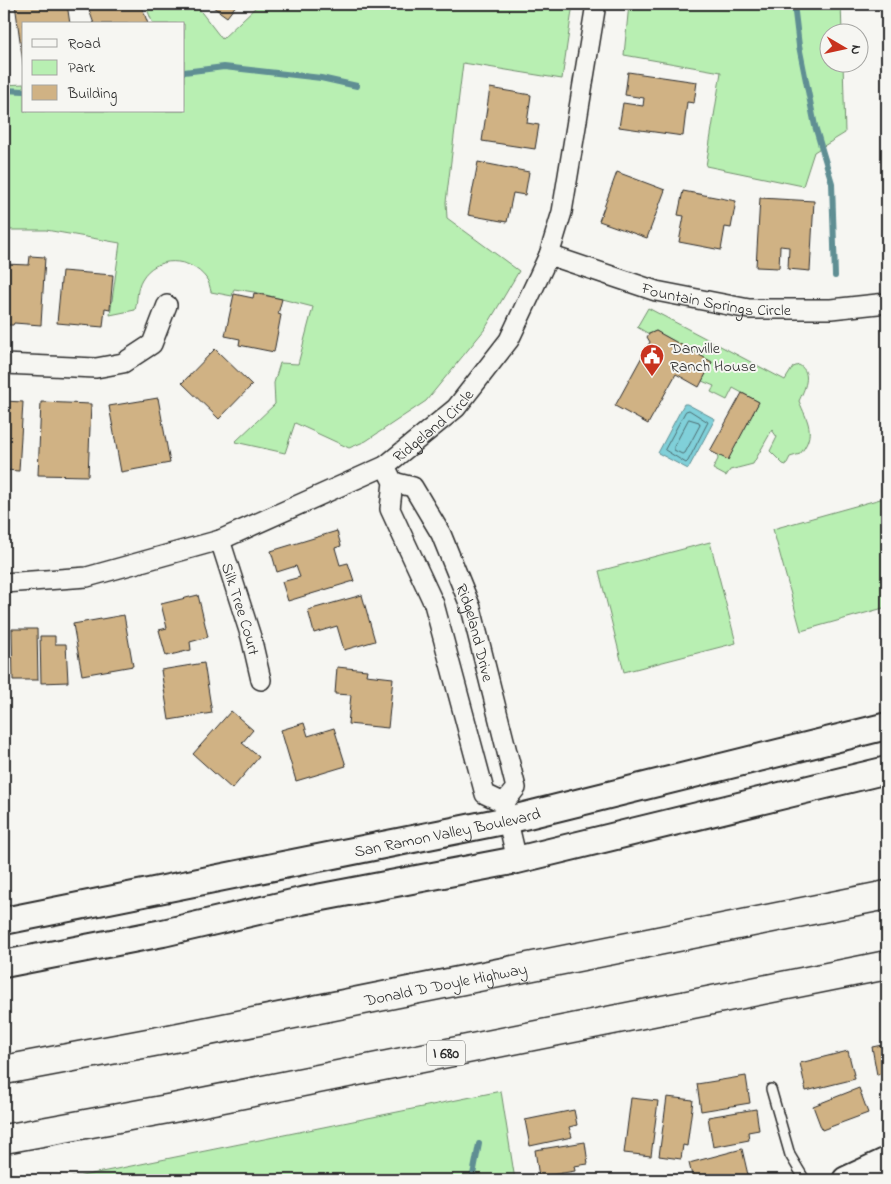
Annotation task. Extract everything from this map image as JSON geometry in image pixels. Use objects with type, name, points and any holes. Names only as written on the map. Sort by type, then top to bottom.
[{"type":"highway","name":"Donald D Doyle Highway","points":[[4,1070],[164,1040],[887,895]]},
{"type":"highway","name":"I 680","points":[[4,1138],[174,1108],[887,965]]},
{"type":"main road","name":"San Ramon Valley Boulevard","points":[[4,921],[506,812],[887,726]]},
{"type":"main road","points":[[4,964],[163,933],[301,901],[517,860],[887,770]]},
{"type":"main road","points":[[846,1180],[887,1161]]},
{"type":"street","name":"Ridgeland Circle","points":[[4,583],[87,577],[220,540],[389,474],[456,408],[509,340],[549,255],[562,212],[596,4]]},
{"type":"street","name":"Fountain Springs Circle","points":[[549,255],[656,291],[749,309],[831,309],[887,303]]},
{"type":"street","points":[[4,364],[96,368],[123,363],[152,344],[167,305]]},
{"type":"street","name":"Ridgeland Drive","points":[[389,474],[413,488],[418,495],[441,534],[471,608],[516,788],[506,812],[485,794],[434,604],[390,509],[389,474]]},
{"type":"street","name":"Silk Tree Court","points":[[220,540],[251,637],[261,680]]},
{"type":"street","points":[[506,812],[517,860]]},
{"type":"lane","points":[[771,1089],[790,1155],[805,1180]]},
{"type":"green space","points":[[145,4],[195,4],[222,39],[259,4],[573,4],[562,79],[463,63],[446,202],[447,218],[519,271],[485,329],[426,401],[366,441],[349,448],[295,423],[285,453],[235,442],[275,404],[274,383],[280,363],[298,364],[313,307],[254,292],[234,289],[232,296],[211,292],[207,280],[199,271],[191,266],[173,262],[164,263],[148,271],[140,283],[135,310],[110,315],[120,243],[46,230],[4,230],[4,85],[22,84],[22,112],[185,112],[185,22],[152,22]]},
{"type":"green space","points":[[629,4],[841,4],[842,22],[818,22],[818,72],[843,72],[845,133],[814,152],[803,186],[706,166],[721,72],[624,55]]},
{"type":"green space","points":[[648,308],[785,380],[793,367],[799,365],[803,368],[806,372],[806,382],[799,401],[809,427],[809,433],[805,447],[800,454],[790,457],[786,465],[783,464],[770,451],[777,437],[772,430],[753,464],[730,470],[726,476],[713,469],[718,459],[717,454],[728,459],[759,402],[733,388],[727,400],[711,392],[714,386],[702,381],[712,362],[656,331],[649,334],[637,327]]},
{"type":"green space","points":[[884,498],[887,510],[887,607],[801,631],[773,529]]},
{"type":"green space","points":[[710,542],[736,643],[624,672],[599,571]]},
{"type":"green space","points":[[501,1091],[515,1180],[66,1180],[72,1178]]},
{"type":"water","points":[[684,404],[715,419],[688,469],[658,453]]},
{"type":"building","points":[[15,4],[67,4],[70,22],[22,22],[22,55]]},
{"type":"building","points":[[87,4],[141,4],[147,22],[93,22]]},
{"type":"building","points":[[209,4],[237,4],[227,17]]},
{"type":"building","points":[[628,72],[697,82],[694,103],[687,102],[683,136],[619,127],[623,103],[643,106],[644,98],[625,95]]},
{"type":"building","points":[[490,88],[531,95],[527,123],[539,125],[535,149],[482,141]]},
{"type":"building","points":[[478,162],[529,172],[525,195],[513,193],[507,222],[468,215]]},
{"type":"building","points":[[617,172],[665,190],[647,238],[599,221]]},
{"type":"building","points":[[683,191],[736,201],[731,228],[725,227],[721,250],[679,242],[684,216],[678,215]]},
{"type":"building","points":[[760,198],[814,201],[810,271],[788,269],[789,247],[780,246],[779,268],[756,267]]},
{"type":"building","points":[[30,256],[45,257],[41,325],[14,323],[13,325],[4,325],[4,264],[29,265]]},
{"type":"building","points":[[62,271],[113,275],[110,309],[105,308],[103,327],[57,323]]},
{"type":"building","points":[[254,293],[282,299],[278,314],[281,315],[274,352],[239,345],[240,339],[225,336],[234,294],[253,298]]},
{"type":"building","name":"Danville Ranch House","points":[[656,331],[712,362],[699,387],[676,374],[648,424],[615,406],[650,342],[647,337]]},
{"type":"building","points":[[215,349],[252,385],[219,419],[182,383]]},
{"type":"building","points":[[742,393],[759,402],[728,460],[710,451]]},
{"type":"building","points":[[158,398],[170,463],[121,472],[109,406]]},
{"type":"building","points":[[4,401],[23,402],[19,471],[4,470]]},
{"type":"building","points":[[41,402],[91,404],[88,476],[38,475]]},
{"type":"building","points":[[337,531],[341,546],[335,548],[340,565],[348,563],[354,581],[288,601],[282,582],[300,577],[296,566],[277,572],[271,551]]},
{"type":"building","points":[[198,595],[208,637],[190,642],[191,650],[166,656],[159,630],[167,628],[161,604]]},
{"type":"building","points":[[362,595],[375,641],[344,650],[337,626],[314,633],[308,610]]},
{"type":"building","points":[[124,615],[133,666],[82,675],[73,624]]},
{"type":"building","points":[[12,629],[37,629],[38,680],[13,680]]},
{"type":"building","points":[[40,636],[55,636],[55,644],[66,644],[68,682],[41,683]]},
{"type":"building","points":[[204,663],[212,713],[169,720],[161,670]]},
{"type":"building","points":[[337,667],[367,670],[366,675],[393,678],[388,728],[348,724],[351,695],[335,694]]},
{"type":"building","points":[[231,711],[253,730],[242,743],[259,757],[232,789],[193,754]]},
{"type":"building","points":[[304,723],[308,736],[334,728],[346,766],[296,781],[281,730]]},
{"type":"building","points":[[887,1044],[887,1073],[877,1075],[872,1047]]},
{"type":"building","points":[[848,1051],[855,1079],[806,1091],[800,1063]]},
{"type":"building","points":[[746,1076],[750,1103],[701,1111],[697,1084]]},
{"type":"building","points":[[887,1078],[887,1109],[881,1079]]},
{"type":"building","points":[[859,1088],[868,1113],[822,1130],[813,1106]]},
{"type":"building","points":[[667,1097],[693,1100],[687,1146],[683,1145],[681,1159],[659,1156]]},
{"type":"building","points":[[631,1098],[658,1101],[651,1156],[624,1153]]},
{"type":"building","points":[[756,1109],[759,1130],[748,1132],[749,1140],[713,1147],[708,1117]]},
{"type":"building","points":[[574,1110],[577,1125],[569,1127],[572,1137],[530,1146],[525,1120]]},
{"type":"building","points":[[585,1142],[588,1164],[574,1166],[575,1171],[539,1177],[535,1150]]},
{"type":"building","points":[[742,1149],[748,1175],[726,1180],[693,1180],[689,1163]]},
{"type":"waterway","points":[[794,4],[799,46],[815,126],[832,183],[835,276]]},
{"type":"waterway","points":[[185,72],[224,67],[321,78],[357,86]]},
{"type":"waterway","points":[[4,90],[22,91]]},
{"type":"waterway","points":[[472,1180],[479,1144]]},
{"type":"place","name":"Danville Ranch House","points":[[652,377]]}]
